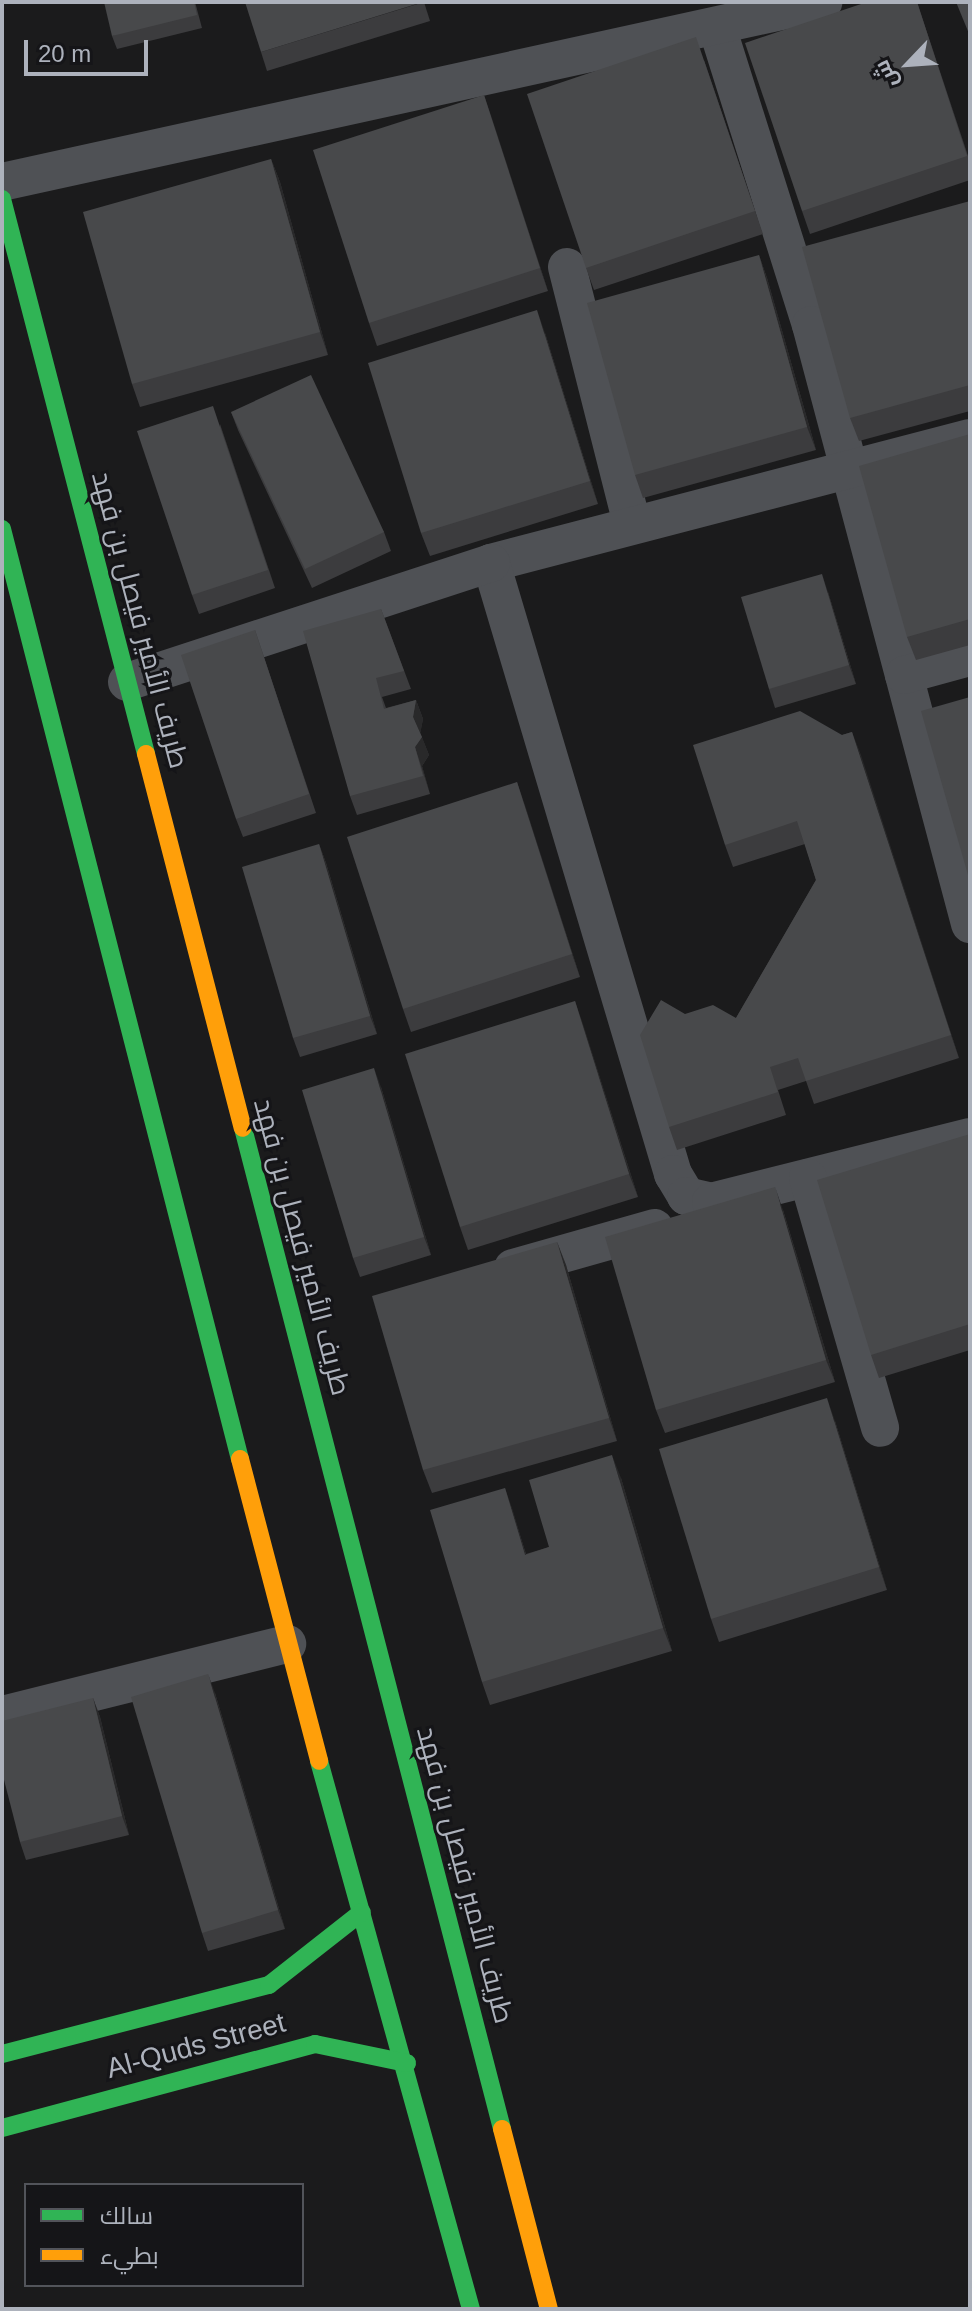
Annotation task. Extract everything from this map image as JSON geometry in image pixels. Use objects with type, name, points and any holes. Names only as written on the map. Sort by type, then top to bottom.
[{"type":"main road","name":"طريف الأمير فيصل بن فهد","points":[[2,199],[549,2309]]},
{"type":"main road","points":[[2,529],[287,1644],[407,2063],[471,2309]]},
{"type":"main road","name":"Al-Quds Street","points":[[2,2054],[269,1985],[362,1912]]},
{"type":"main road","name":"Al-Quds Street","points":[[2,2128],[315,2044],[407,2063]]},
{"type":"street","points":[[2,182],[823,2]]},
{"type":"street","points":[[717,27],[811,325],[970,924]]},
{"type":"street","points":[[567,267],[632,523]]},
{"type":"street","points":[[127,682],[491,563],[632,523],[970,438]]},
{"type":"street","points":[[491,563],[673,1174],[686,1196],[711,1202]]},
{"type":"street","points":[[904,675],[970,657]]},
{"type":"street","points":[[917,724],[957,714]]},
{"type":"street","points":[[474,1279],[656,1227],[711,1202],[970,1137]]},
{"type":"street","points":[[808,1178],[880,1428]]},
{"type":"street","points":[[2,1715],[287,1644]]},
{"type":"building","points":[[104,2],[194,2],[197,15],[112,36]]},
{"type":"building","points":[[245,2],[423,2],[261,52]]},
{"type":"building","points":[[867,2],[917,2],[967,156],[802,211],[745,43]]},
{"type":"building","points":[[956,2],[970,2],[970,36]]},
{"type":"building","points":[[696,37],[755,211],[586,268],[527,94]]},
{"type":"building","points":[[484,95],[540,268],[369,323],[313,150]]},
{"type":"building","points":[[271,159],[320,332],[132,384],[83,212]]},
{"type":"building","points":[[970,201],[970,385],[850,418],[802,247]]},
{"type":"building","points":[[759,255],[807,427],[635,475],[587,303]]},
{"type":"building","points":[[537,310],[590,481],[421,533],[368,363]]},
{"type":"building","points":[[311,375],[384,532],[305,569],[231,412]]},
{"type":"building","points":[[213,406],[268,570],[192,595],[137,431]]},
{"type":"building","points":[[970,434],[970,619],[907,637],[859,466]]},
{"type":"building","points":[[822,574],[849,665],[769,689],[741,597]]},
{"type":"building","points":[[381,609],[404,671],[376,678],[384,709],[416,700],[413,717],[422,737],[415,747],[423,776],[350,796],[303,631]]},
{"type":"building","points":[[255,630],[309,794],[236,819],[181,655]]},
{"type":"building","points":[[970,697],[970,882],[921,711]]},
{"type":"building","points":[[800,711],[842,735],[852,732],[951,1035],[806,1081],[798,1058],[770,1067],[778,1092],[669,1127],[640,1035],[661,1000],[685,1014],[713,1005],[736,1018],[816,880],[797,821],[725,845],[693,745]]},
{"type":"building","points":[[517,782],[572,954],[403,1009],[347,837]]},
{"type":"building","points":[[319,844],[370,1016],[293,1038],[242,867]]},
{"type":"building","points":[[575,1001],[629,1174],[460,1227],[405,1054]]},
{"type":"building","points":[[374,1068],[424,1237],[353,1258],[302,1090]]},
{"type":"building","points":[[970,1134],[970,1324],[871,1355],[817,1180]]},
{"type":"building","points":[[775,1187],[826,1360],[656,1410],[605,1237]]},
{"type":"building","points":[[557,1242],[609,1418],[423,1470],[372,1296]]},
{"type":"building","points":[[827,1398],[879,1567],[711,1619],[659,1449]]},
{"type":"building","points":[[612,1455],[663,1628],[482,1682],[430,1510],[505,1488],[525,1555],[549,1547],[529,1480]]},
{"type":"building","points":[[208,1674],[278,1910],[202,1933],[131,1697]]},
{"type":"building","points":[[93,1698],[122,1816],[20,1842],[2,1772],[2,1721]]},
{"type":"traffic: fast","points":[[2,199],[146,754]]},
{"type":"traffic: fast","points":[[2,529],[240,1459]]},
{"type":"traffic: fast","points":[[243,1128],[502,2129]]},
{"type":"traffic: fast","points":[[319,1761],[471,2309]]},
{"type":"traffic: fast","points":[[2,2054],[269,1985],[362,1912]]},
{"type":"traffic: fast","points":[[2,2128],[315,2044],[407,2063]]},
{"type":"traffic: slow","points":[[146,754],[243,1128]]},
{"type":"traffic: slow","points":[[240,1459],[319,1761]]},
{"type":"traffic: slow","points":[[502,2129],[549,2309]]}]
